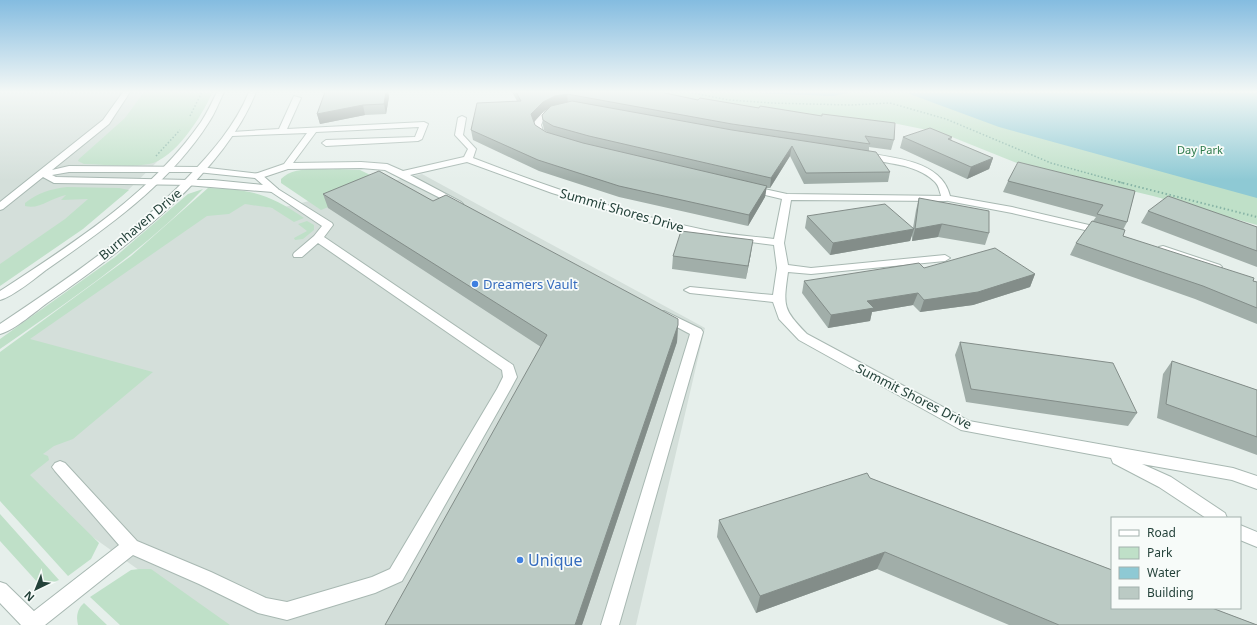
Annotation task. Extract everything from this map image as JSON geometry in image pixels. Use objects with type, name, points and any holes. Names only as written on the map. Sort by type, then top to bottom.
[{"type":"street","points":[[0,207],[43,174],[107,121]]},
{"type":"street","name":"Burnhaven Drive","points":[[0,296],[124,206],[163,170],[197,134],[206,121]]},
{"type":"street","name":"Burnhaven Drive","points":[[0,330],[126,239],[189,183],[232,134],[240,121]]},
{"type":"street","points":[[282,132],[287,121]]},
{"type":"street","points":[[402,174],[468,159],[472,148],[470,144],[461,139],[459,135],[461,121]]},
{"type":"street","points":[[539,121],[537,125],[540,132],[558,141]]},
{"type":"street","points":[[232,134],[424,124],[418,139],[326,143]]},
{"type":"street","points":[[287,166],[313,130]]},
{"type":"street","points":[[856,155],[909,164],[920,168],[940,180],[946,190],[946,198]]},
{"type":"street","name":"Summit Shores Drive","points":[[468,159],[528,183],[618,212],[705,233],[780,243]]},
{"type":"street","points":[[43,174],[69,169],[200,170],[258,176],[287,166],[361,165],[388,167],[472,212]]},
{"type":"street","points":[[43,174],[54,180],[213,183],[273,189]]},
{"type":"street","points":[[258,176],[273,189],[328,225],[318,238],[298,255]]},
{"type":"street","points":[[741,186],[787,197],[946,198],[1012,210],[1108,233]]},
{"type":"street","name":"Summit Shores Drive","points":[[787,197],[780,243],[782,268],[778,299],[783,316],[804,337],[966,426],[1106,453],[1233,474],[1257,483]]},
{"type":"street","points":[[60,467],[131,546],[205,578],[264,607],[287,611],[375,585],[396,576],[510,377],[508,368],[318,238]]},
{"type":"street","points":[[1157,247],[1228,271]]},
{"type":"street","points":[[782,268],[811,271],[945,258]]},
{"type":"street","points":[[690,290],[778,299]]},
{"type":"street","points":[[610,625],[697,332],[655,310]]},
{"type":"street","name":"Summit Shores Drive","points":[[1106,453],[1165,482],[1218,517]]},
{"type":"street","points":[[1241,532],[1257,540]]},
{"type":"street","points":[[0,590],[33,624],[131,546]]},
{"type":"path","points":[[951,121],[1051,163],[1126,184],[1257,216]]},
{"type":"path","points":[[155,157],[184,125]]},
{"type":"shaded area","points":[[0,121],[189,121],[162,157],[122,196],[0,283]]},
{"type":"shaded area","points":[[422,174],[705,328],[636,625],[216,625],[0,471],[0,358],[229,199],[276,209]]},
{"type":"green space","points":[[121,121],[197,121],[178,145],[168,154],[149,164],[124,166],[84,164],[78,161]]},
{"type":"green space","name":"Day Park","points":[[877,121],[1257,121],[1257,225],[1153,196],[1019,164],[942,133]]},
{"type":"green space","points":[[300,170],[360,170],[387,183],[321,210],[281,183],[281,179],[286,175]]},
{"type":"green space","points":[[67,187],[119,188],[129,190],[83,229],[0,286],[0,264],[65,219],[88,199],[61,200],[66,195],[40,205],[30,207],[25,206],[25,203],[44,192]]},
{"type":"green space","points":[[208,188],[236,190],[259,194],[280,203],[304,218],[294,222],[272,208],[245,204],[229,214],[207,216],[30,339],[153,372],[73,439],[54,446],[43,454],[48,456],[49,460],[30,475],[99,543],[91,559],[68,576],[0,501],[0,352],[131,256]]},
{"type":"green space","points":[[203,189],[157,233],[106,274],[0,349],[0,339],[115,257],[188,194]]},
{"type":"green space","points":[[307,221],[314,225],[314,230],[303,239],[295,240],[294,238],[307,231],[298,224]]},
{"type":"green space","points":[[0,514],[59,580],[49,584],[39,584],[0,541]]},
{"type":"green space","points":[[151,569],[230,625],[120,625],[90,597],[131,570]]},
{"type":"green space","points":[[84,603],[107,625],[78,625],[78,613]]},
{"type":"water","points":[[983,121],[1257,121],[1257,198],[999,127]]},
{"type":"building","points":[[473,121],[534,121],[535,125],[546,132],[583,143],[767,186],[749,215],[619,186],[538,160],[471,130]]},
{"type":"building","points":[[545,121],[683,121],[876,152],[890,172],[806,173],[792,146],[771,178],[589,136],[553,126]]},
{"type":"building","points":[[716,121],[880,121],[895,123],[894,140],[865,136],[870,144]]},
{"type":"building","points":[[930,128],[952,137],[948,139],[993,158],[971,167],[903,137]]},
{"type":"building","points":[[1018,162],[1135,191],[1127,222],[1097,214],[1103,205],[1008,181]]},
{"type":"building","points":[[379,171],[433,201],[446,195],[678,319],[678,325],[575,625],[385,625],[547,335],[323,194]]},
{"type":"building","points":[[1168,196],[1257,227],[1257,251],[1148,211]]},
{"type":"building","points":[[919,198],[989,211],[989,233],[942,224],[915,229]]},
{"type":"building","points":[[885,204],[914,229],[833,243],[807,216]]},
{"type":"building","points":[[1092,221],[1125,230],[1123,236],[1254,278],[1253,281],[1257,282],[1257,308],[1203,286],[1076,243]]},
{"type":"building","points":[[681,231],[753,240],[748,266],[673,256]]},
{"type":"building","points":[[995,248],[1035,274],[978,292],[924,300],[918,293],[867,301],[874,308],[831,315],[804,281],[919,263],[924,268]]},
{"type":"building","points":[[960,342],[1113,363],[1137,413],[971,389]]},
{"type":"building","points":[[1172,361],[1257,390],[1257,437],[1166,404]]},
{"type":"building","points":[[867,473],[870,478],[1111,570],[1111,609],[1215,609],[1257,625],[1059,625],[885,552],[760,596],[719,520]]},
{"type":"place","name":"Dreamers Vault","points":[[475,284]]},
{"type":"place","name":"Unique","points":[[520,560]]}]
